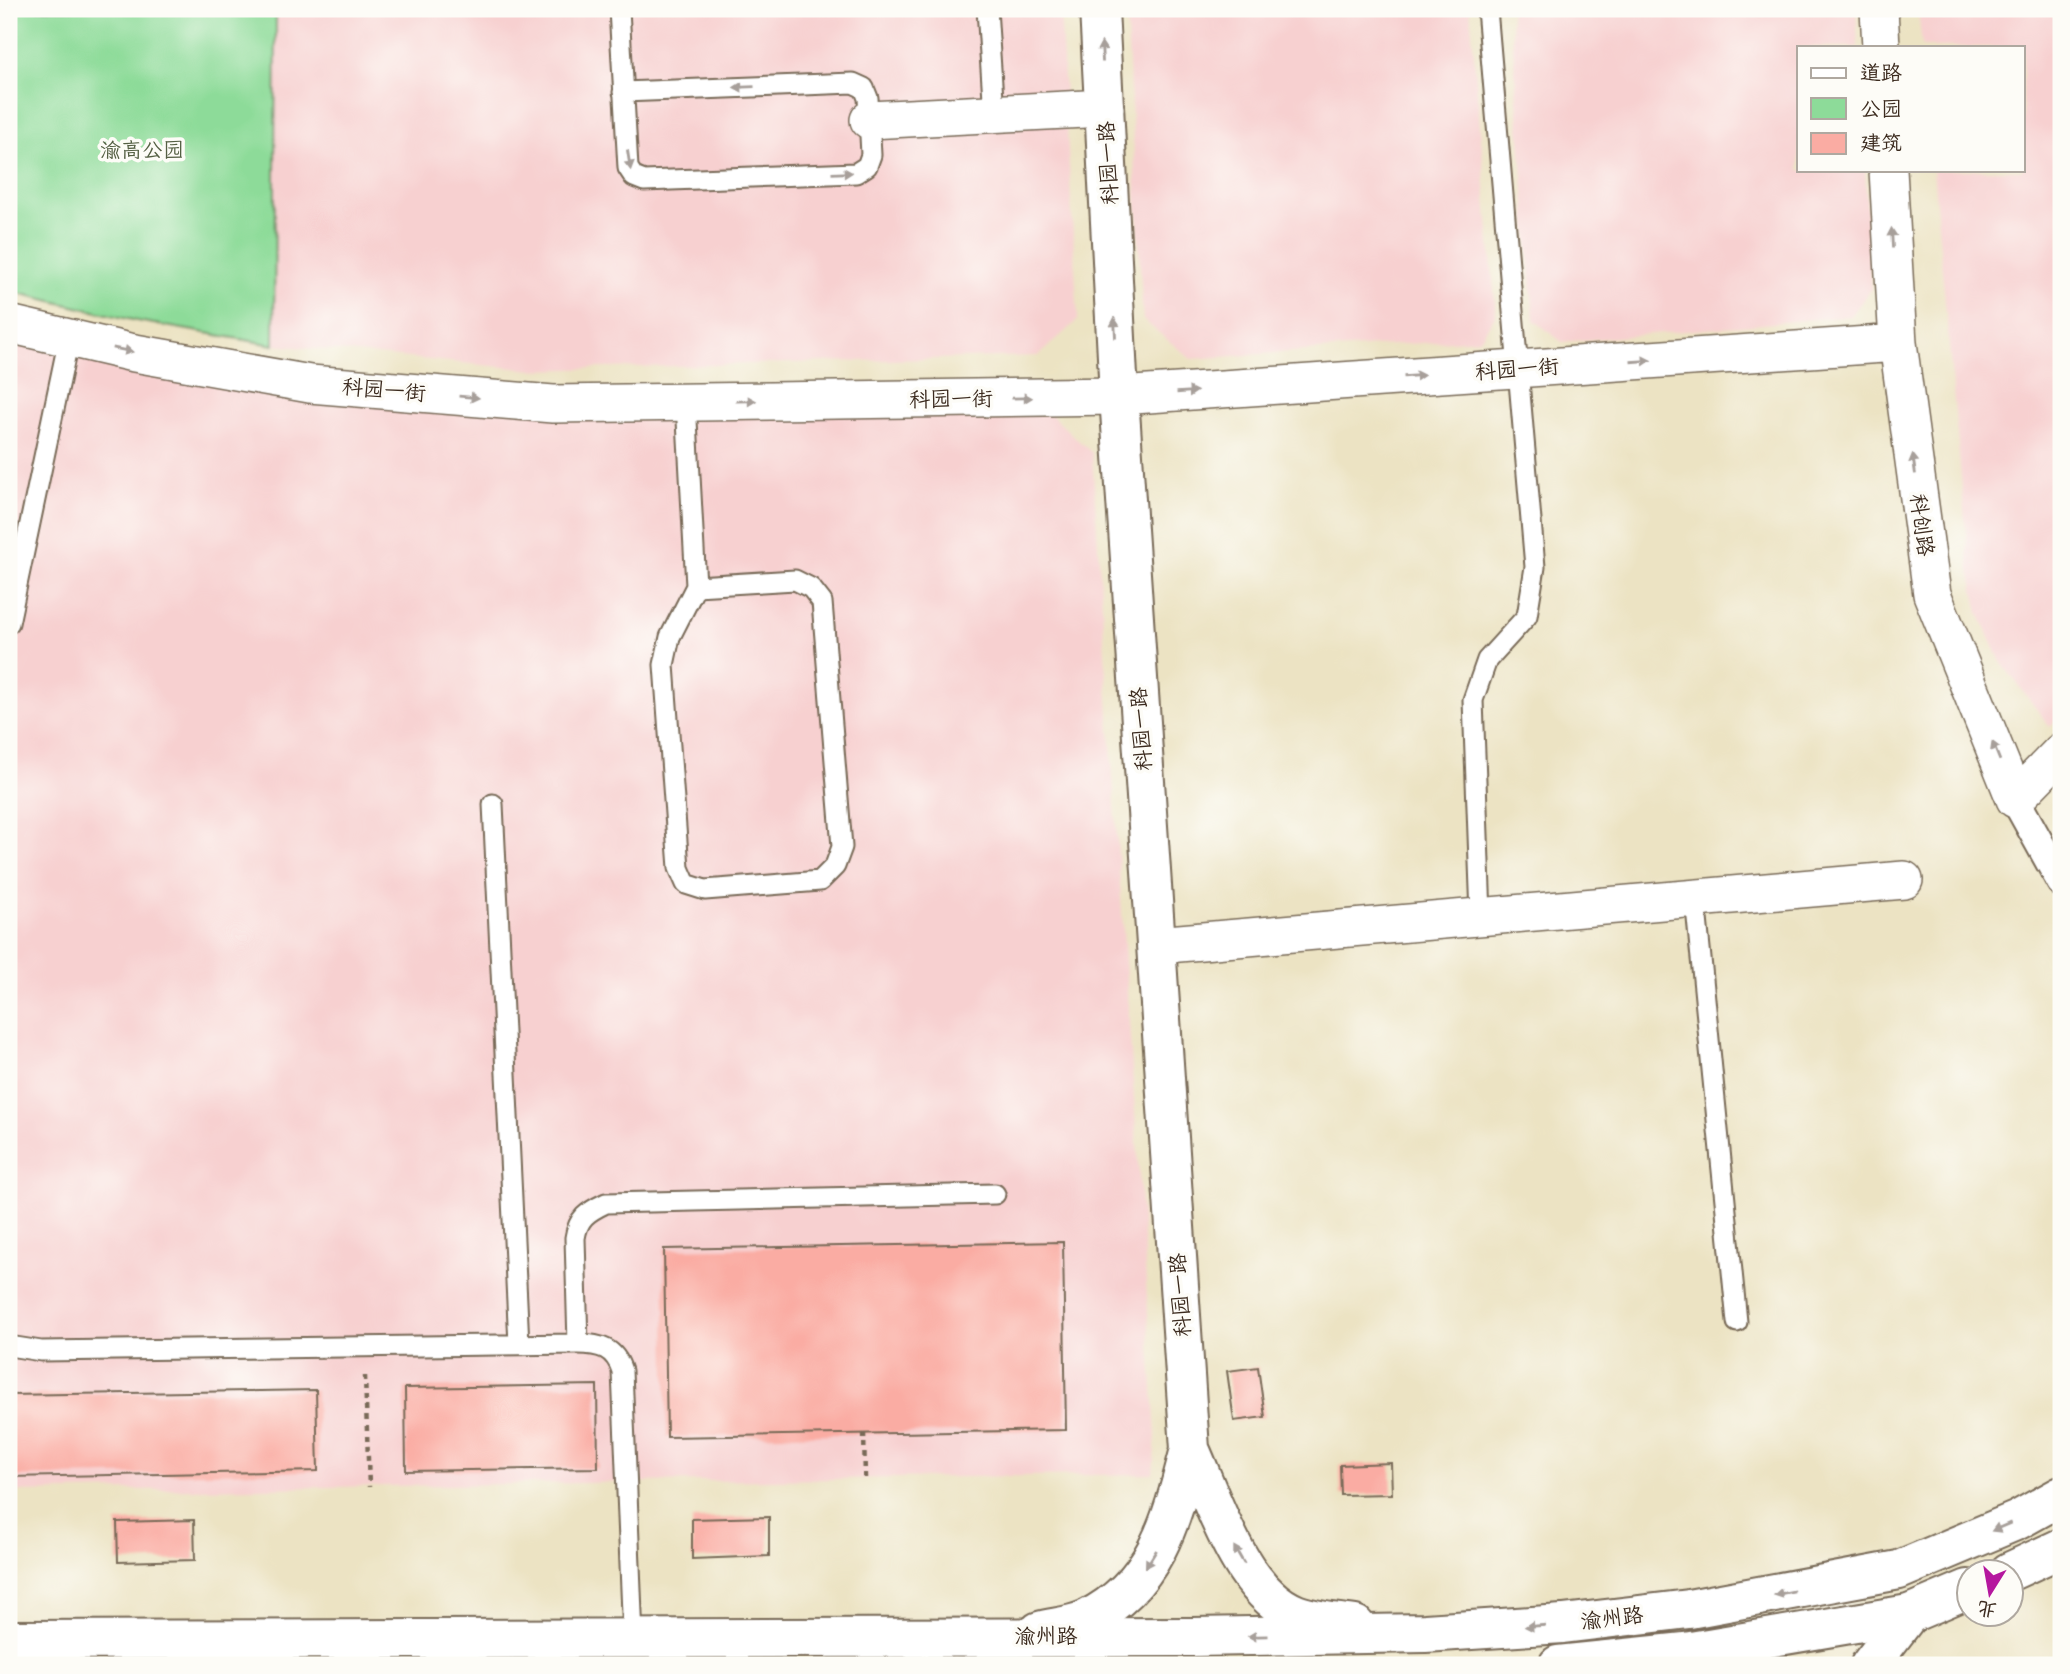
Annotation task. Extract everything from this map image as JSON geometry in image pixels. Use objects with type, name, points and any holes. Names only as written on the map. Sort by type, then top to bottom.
[{"type":"main road","name":"科园一路","points":[[1099,9],[1119,396],[1190,1450]]},
{"type":"main road","points":[[1190,1450],[1238,1555],[1265,1594],[1296,1614],[1335,1622],[1426,1633]]},
{"type":"main road","points":[[1020,1635],[1086,1620],[1123,1594],[1148,1565],[1170,1527],[1190,1450]]},
{"type":"main road","name":"渝州路","points":[[9,1640],[1020,1635],[1193,1637],[1426,1633],[1563,1624],[1689,1609],[1899,1570],[2018,1520],[2061,1496]]},
{"type":"main road","points":[[2024,1565],[2061,1548]]},
{"type":"main road","name":"渝州路","points":[[1558,1665],[1685,1652],[1909,1614],[1954,1595]]},
{"type":"main road","points":[[1870,1665],[1909,1614]]},
{"type":"main road","points":[[1685,1652],[1742,1665]]},
{"type":"street","points":[[1879,9],[1881,46]]},
{"type":"street","points":[[869,120],[1105,108]]},
{"type":"street","name":"科创路","points":[[1888,172],[1898,343],[1932,594],[2015,799]]},
{"type":"street","name":"科园一街","points":[[9,324],[310,384],[553,404],[1119,396],[1898,343]]},
{"type":"street","points":[[2061,752],[2015,799],[2061,882]]},
{"type":"street","points":[[1156,945],[1904,880]]},
{"type":"lane","points":[[619,9],[623,92],[628,168],[634,177],[644,181],[856,173],[867,166],[871,155],[869,98],[864,88],[853,83],[623,92]]},
{"type":"lane","points":[[987,9],[993,114]]},
{"type":"lane","points":[[1481,916],[1473,700],[1487,660],[1527,616],[1535,567],[1487,9]]},
{"type":"lane","points":[[9,623],[69,338]]},
{"type":"lane","points":[[686,402],[696,586],[670,637],[664,665],[679,868],[686,884],[705,890],[820,881],[835,866],[842,847],[822,602],[811,588],[795,580],[696,586]]},
{"type":"lane","points":[[493,804],[519,1344]]},
{"type":"lane","points":[[1695,898],[1737,1322]]},
{"type":"lane","points":[[578,1344],[576,1231],[578,1223],[588,1211],[606,1203],[995,1194]]},
{"type":"lane","points":[[9,1346],[41,1351],[597,1344],[610,1350],[619,1360],[622,1371],[633,1638]]},
{"type":"path","points":[[364,1347],[369,1487]]},
{"type":"path","points":[[864,1433],[865,1478]]},
{"type":"shaded area","points":[[276,9],[1060,9],[1078,320],[1038,356],[534,370],[274,345]]},
{"type":"shaded area","points":[[1126,9],[1470,9],[1496,314],[1480,339],[1191,359],[1143,320]]},
{"type":"shaded area","points":[[1510,9],[1856,9],[1858,46],[1797,46],[1797,172],[1865,172],[1871,289],[1851,316],[1562,342],[1534,320]]},
{"type":"shaded area","points":[[1918,9],[2061,9],[2061,715],[2050,727],[2001,662],[1979,613],[1969,566],[1933,172],[2024,172],[2024,46],[1922,46]]},
{"type":"shaded area","points":[[9,341],[197,381],[1047,411],[1092,453],[1156,1435],[1153,1474],[9,1492]]},
{"type":"green space","name":"渝高公园","points":[[9,9],[276,9],[274,345],[137,321],[9,291]]},
{"type":"building","points":[[1063,1242],[1066,1430],[667,1437],[664,1249]]},
{"type":"building","points":[[1258,1367],[1265,1417],[1234,1421],[1227,1371]]},
{"type":"building","points":[[597,1385],[598,1468],[406,1471],[405,1388]]},
{"type":"building","points":[[316,1390],[318,1471],[9,1477],[9,1395]]},
{"type":"building","points":[[1391,1463],[1392,1494],[1341,1495],[1340,1465]]},
{"type":"building","points":[[769,1517],[769,1556],[692,1559],[692,1519]]},
{"type":"building","points":[[194,1520],[195,1560],[118,1562],[117,1522]]}]
